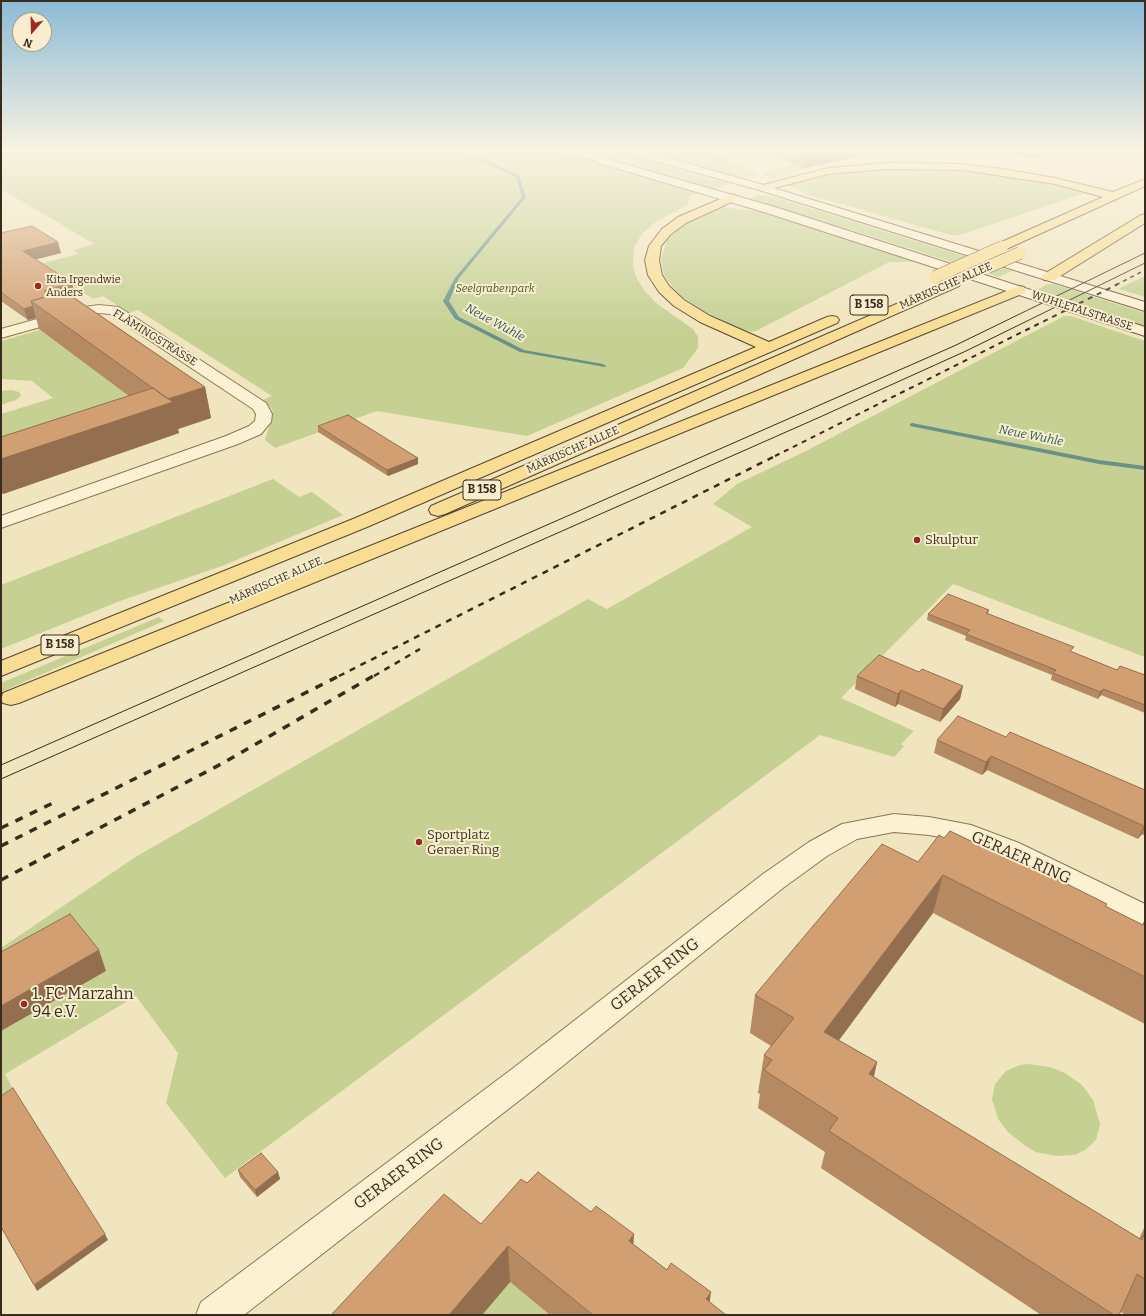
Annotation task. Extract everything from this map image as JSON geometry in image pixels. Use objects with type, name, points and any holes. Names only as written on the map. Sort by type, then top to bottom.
[{"type":"main road","points":[[702,211],[682,220],[663,237],[656,246],[652,260],[655,275],[664,289],[678,303],[705,319],[769,347]]},
{"type":"main road","name":"WUHLETALSTRASSE","points":[[774,211],[1145,332]]},
{"type":"main road","name":"WUHLETALSTRASSE","points":[[838,211],[1145,307]]},
{"type":"main road","name":"MÄRKISCHE ALLEE","points":[[907,289],[1080,211]]},
{"type":"main road","points":[[1049,277],[1145,218]]},
{"type":"main road","name":"MÄRKISCHE ALLEE","points":[[6,700],[1033,247]]},
{"type":"main road","name":"WUHLETALSTRASSE","points":[[1019,290],[1049,277]]},
{"type":"main road","points":[[6,700],[1019,290]]},
{"type":"main road","name":"FLÄMINGSTRASSE","points":[[1,334],[82,311],[99,309],[114,310],[260,406],[264,414],[263,422],[255,430],[232,440],[1,522]]},
{"type":"main road","name":"MÄRKISCHE ALLEE","points":[[1,669],[360,523],[844,315]]},
{"type":"main road","name":"GERAER RING","points":[[214,1315],[523,1079],[773,881],[818,849],[851,831],[894,824],[928,826],[971,834],[1010,850],[1145,916]]},
{"type":"green space","name":"Seelgrabenpark","points":[[39,211],[675,211],[654,223],[642,234],[634,247],[633,265],[636,277],[644,290],[656,303],[693,329],[698,337],[698,348],[683,368],[527,436],[377,411],[275,448],[265,440],[273,414],[272,409],[263,400],[272,396],[138,310],[129,313],[103,296],[93,299],[40,264],[78,254],[73,250],[94,244]]},
{"type":"green space","points":[[710,211],[763,212],[915,262],[889,262],[756,331],[752,332],[742,330],[703,311],[684,298],[664,275],[661,259],[667,240],[680,228]]},
{"type":"green space","points":[[788,211],[820,211],[1012,271],[998,277]]},
{"type":"green space","points":[[867,211],[1031,211],[960,235],[951,235]]},
{"type":"green space","points":[[1145,276],[1145,297],[1119,289],[1120,288]]},
{"type":"green space","points":[[1048,284],[1053,284],[1145,313],[1145,327],[1038,293],[1037,290]]},
{"type":"green space","name":"Sportplatz Geraer Ring","points":[[1064,316],[1071,316],[1145,341],[1145,657],[953,584],[841,698],[914,731],[901,744],[904,746],[894,757],[820,735],[225,1178],[166,1103],[178,1053],[136,996],[5,1074],[16,1095],[1,1105],[1,948],[137,856],[588,599],[607,609],[752,527],[713,504],[737,484],[804,452]]},
{"type":"green space","points":[[40,330],[62,346],[65,345],[150,411],[1,473],[1,414],[53,398],[32,381],[1,379],[1,341]]},
{"type":"green space","points":[[11,390],[19,392],[21,396],[16,400],[1,405],[1,391]]},
{"type":"green space","points":[[273,479],[299,497],[312,492],[343,515],[222,566],[120,601],[1,649],[1,585]]},
{"type":"green space","points":[[159,617],[164,621],[1,692],[1,683]]},
{"type":"green space","points":[[1028,1064],[1050,1067],[1065,1073],[1082,1085],[1093,1100],[1100,1124],[1096,1140],[1085,1150],[1075,1155],[1056,1156],[1036,1152],[1009,1133],[998,1119],[992,1099],[995,1084],[1006,1071],[1020,1065]]},
{"type":"green space","points":[[504,1277],[550,1315],[482,1315]]},
{"type":"building","points":[[32,226],[58,242],[23,251],[72,283],[44,291],[51,295],[31,301],[33,306],[24,309],[1,292],[1,233]]},
{"type":"building","points":[[65,292],[205,387],[168,399],[31,301]]},
{"type":"building","points":[[153,388],[173,402],[1,459],[1,437]]},
{"type":"building","points":[[348,415],[418,458],[387,470],[318,426]]},
{"type":"building","points":[[948,594],[989,610],[986,613],[1074,647],[1070,651],[1117,670],[1120,666],[1145,675],[1145,705],[1103,689],[1100,692],[1053,673],[1056,670],[966,634],[970,630],[928,614]]},
{"type":"building","points":[[879,655],[919,672],[922,669],[963,686],[943,709],[901,690],[898,694],[857,676]]},
{"type":"building","points":[[958,716],[1006,737],[1010,732],[1145,790],[1144,826],[991,756],[986,762],[937,740]]},
{"type":"building","points":[[950,831],[1000,855],[1002,852],[1107,904],[1105,906],[1143,925],[1145,922],[1145,977],[943,875],[824,1032],[877,1062],[869,1074],[1142,1240],[1145,1233],[1145,1279],[1137,1274],[1119,1315],[1114,1315],[829,1131],[838,1118],[764,1070],[772,1060],[764,1055],[794,1018],[755,995],[882,844],[918,862],[939,835],[944,838]]},
{"type":"building","points":[[70,914],[99,950],[1,1006],[1,952]]},
{"type":"building","points":[[13,1088],[105,1234],[34,1285],[1,1227],[1,1096]]},
{"type":"building","points":[[261,1153],[278,1172],[255,1190],[238,1170]]},
{"type":"building","points":[[538,1172],[591,1212],[596,1206],[634,1234],[629,1241],[667,1270],[671,1263],[711,1292],[706,1299],[726,1315],[593,1315],[508,1246],[449,1315],[331,1315],[444,1194],[481,1224],[521,1179],[527,1183]]},
{"type":"waterway","name":"Neue Wuhle","points":[[512,211],[457,278],[446,301],[457,318],[522,351],[603,366]]},
{"type":"waterway","name":"Neue Wuhle","points":[[912,425],[1099,462],[1145,468]]},
{"type":"tram line","points":[[1,765],[954,346],[1145,253]]},
{"type":"tram line","points":[[1,779],[820,417],[966,351],[1145,263]]},
{"type":"railway","points":[[1116,285],[1145,270]]},
{"type":"railway","points":[[775,456],[1118,284]]},
{"type":"railway","points":[[339,676],[777,455]]},
{"type":"railway","points":[[374,676],[420,649]]},
{"type":"railway","points":[[1,846],[341,675]]},
{"type":"railway","points":[[1,880],[223,763],[375,675]]},
{"type":"railway","points":[[1,828],[53,803]]},
{"type":"place","name":"Kita Irgendwie Anders","points":[[38,286]]},
{"type":"place","name":"Skulptur","points":[[917,540]]},
{"type":"place","name":"Sportplatz Geraer Ring","points":[[419,842]]},
{"type":"place","name":"1. FC Marzahn 94 e.V.","points":[[24,1004]]}]
